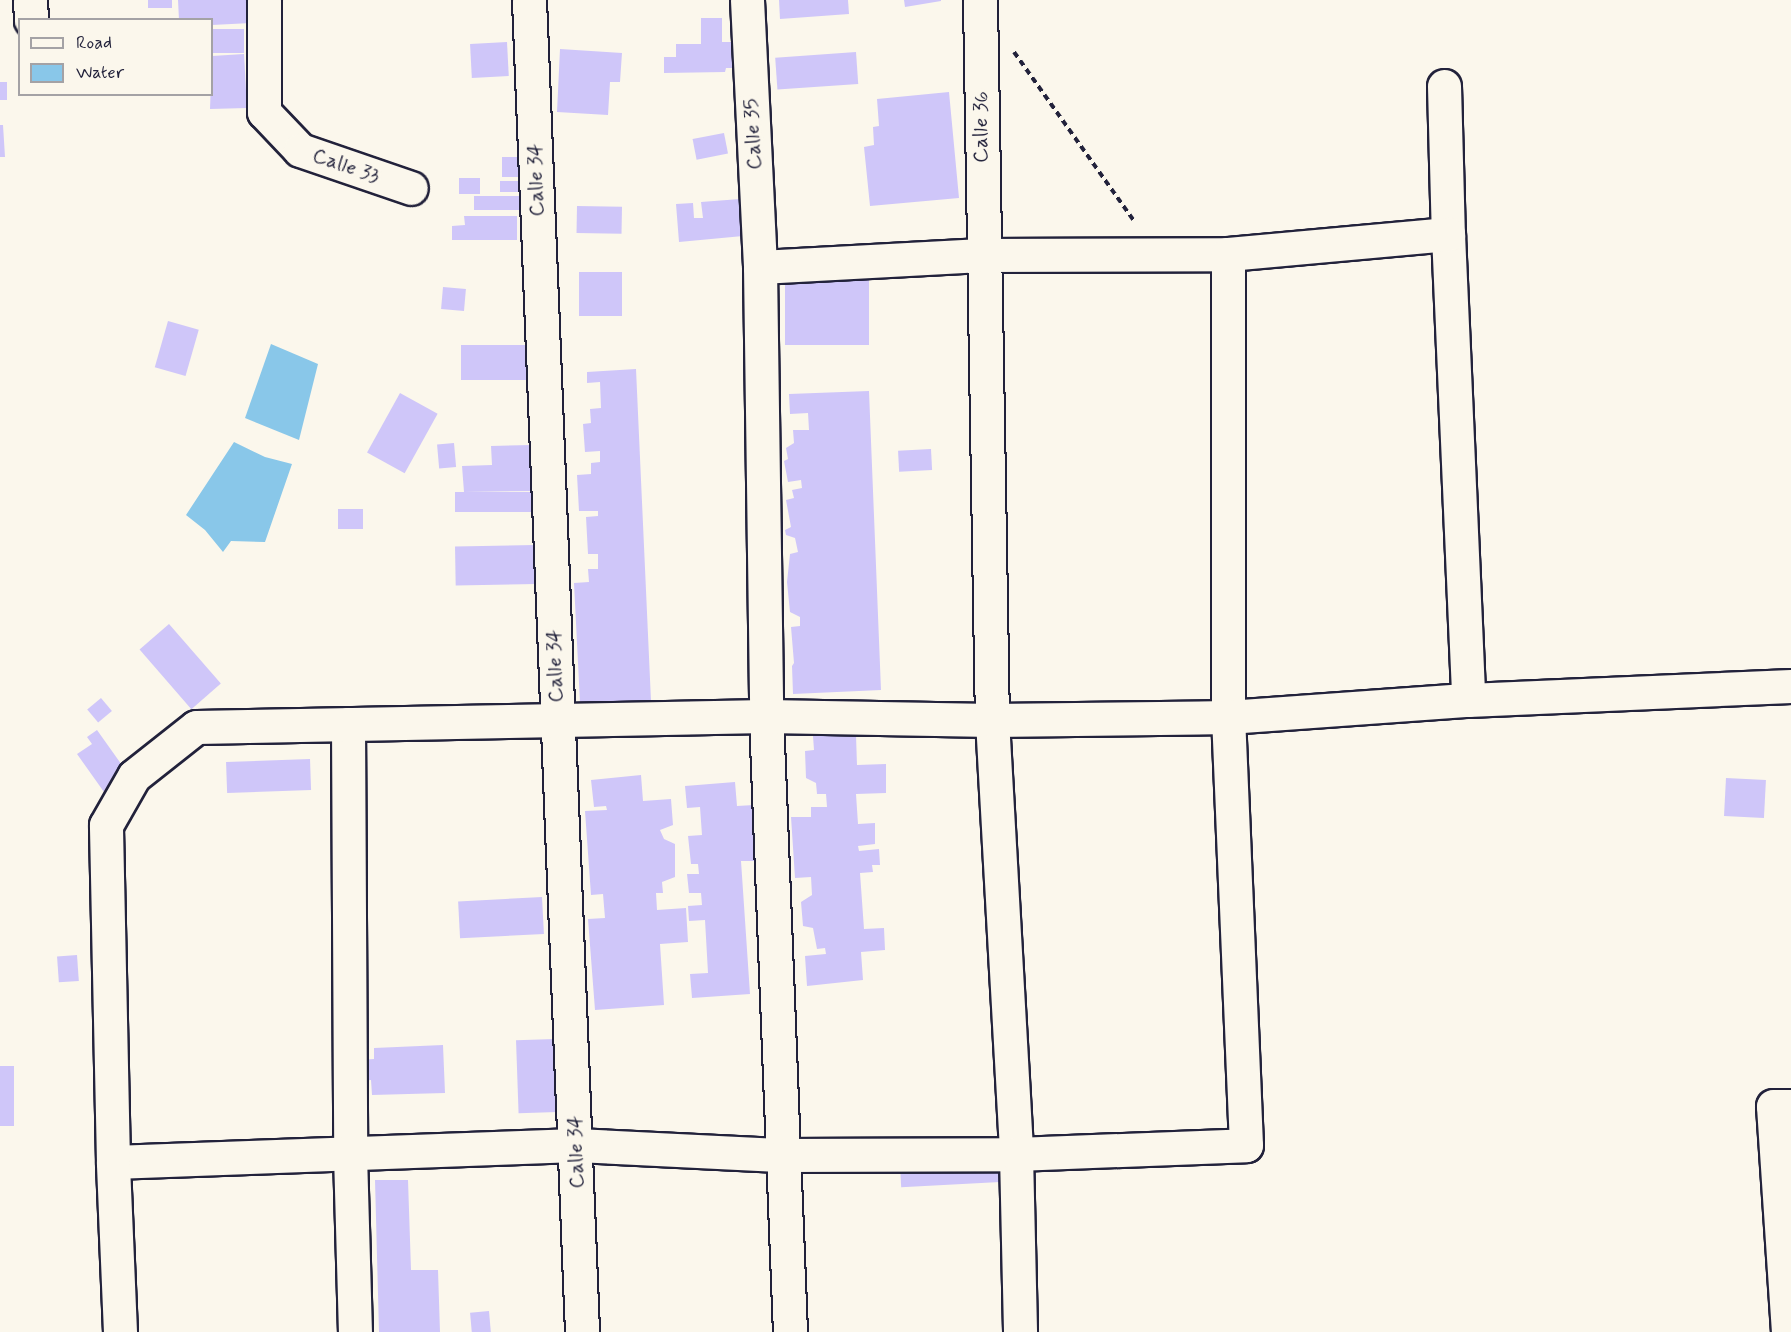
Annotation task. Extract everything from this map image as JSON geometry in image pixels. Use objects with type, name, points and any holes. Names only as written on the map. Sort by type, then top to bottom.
[{"type":"street","points":[[30,0],[31,18]]},
{"type":"street","name":"Calle 33","points":[[264,0],[264,112],[300,150],[411,188]]},
{"type":"street","name":"Calle 34","points":[[528,0],[582,1332]]},
{"type":"street","name":"Calle 35","points":[[747,0],[760,267],[766,716],[790,1332]]},
{"type":"street","name":"Calle 36","points":[[980,0],[982,255],[992,720],[1016,1154],[1020,1332]]},
{"type":"street","points":[[1444,86],[1468,700]]},
{"type":"street","points":[[760,267],[982,255],[1228,255],[1448,234]]},
{"type":"street","points":[[113,1162],[576,1145],[784,1155],[1016,1154],[1246,1144],[1228,717],[1228,255]]},
{"type":"street","points":[[120,1332],[113,1162],[106,825],[134,776],[196,727],[766,716],[992,720],[1228,717],[1468,700],[1791,686]]},
{"type":"street","points":[[348,724],[350,1154],[355,1332]]},
{"type":"street","points":[[1788,1332],[1773,1106],[1791,1106]]},
{"type":"path","points":[[1008,44],[1159,256]]},
{"type":"water","points":[[271,344],[318,364],[299,440],[245,418]]},
{"type":"water","points":[[234,442],[265,457],[292,464],[265,542],[231,541],[223,552],[205,530],[186,515]]},
{"type":"building","points":[[148,0],[172,0],[172,8],[148,8]]},
{"type":"building","points":[[178,0],[250,0],[251,23],[213,25],[213,18],[179,18]]},
{"type":"building","points":[[779,0],[848,0],[849,14],[780,19]]},
{"type":"building","points":[[904,0],[941,0],[941,1],[905,7]]},
{"type":"building","points":[[701,18],[722,18],[722,42],[733,42],[733,68],[726,68],[725,72],[664,73],[664,57],[676,57],[676,44],[701,44]]},
{"type":"building","points":[[213,29],[244,29],[244,53],[213,53]]},
{"type":"building","points":[[507,42],[509,76],[472,78],[470,44]]},
{"type":"building","points":[[560,49],[622,53],[620,82],[610,82],[608,115],[557,112]]},
{"type":"building","points":[[856,52],[858,84],[777,90],[775,58]]},
{"type":"building","points":[[244,54],[247,108],[210,109],[210,96],[213,96],[213,56]]},
{"type":"building","points":[[0,82],[7,82],[7,100],[0,100]]},
{"type":"building","points":[[949,92],[959,198],[870,206],[864,147],[874,145],[873,127],[879,126],[877,99]]},
{"type":"building","points":[[0,125],[3,125],[5,157],[0,157]]},
{"type":"building","points":[[724,133],[728,154],[697,160],[693,139]]},
{"type":"building","points":[[502,157],[525,157],[525,177],[502,177]]},
{"type":"building","points":[[459,178],[480,178],[480,194],[459,194]]},
{"type":"building","points":[[500,181],[529,181],[529,192],[500,192]]},
{"type":"building","points":[[474,196],[534,196],[534,210],[474,210]]},
{"type":"building","points":[[740,199],[743,236],[679,242],[676,204],[693,203],[694,218],[703,218],[701,202]]},
{"type":"building","points":[[577,206],[622,207],[622,234],[577,233]]},
{"type":"building","points":[[464,216],[517,216],[517,240],[452,240],[452,226],[465,225]]},
{"type":"building","points":[[579,272],[622,272],[622,316],[579,316]]},
{"type":"building","points":[[785,278],[869,278],[869,345],[785,345]]},
{"type":"building","points":[[443,287],[466,289],[464,311],[441,309]]},
{"type":"building","points":[[168,321],[199,330],[186,376],[155,367]]},
{"type":"building","points":[[461,345],[527,345],[527,380],[461,380]]},
{"type":"building","points":[[636,369],[651,701],[580,703],[574,583],[589,582],[588,569],[598,569],[598,554],[588,554],[586,517],[598,516],[598,511],[579,511],[577,475],[591,474],[591,463],[600,462],[600,451],[585,452],[583,424],[591,423],[590,409],[601,408],[600,382],[587,383],[587,372]]},
{"type":"building","points":[[869,391],[881,690],[793,694],[792,666],[794,663],[791,627],[800,626],[800,617],[790,612],[787,582],[790,554],[798,552],[795,538],[786,535],[785,530],[791,527],[786,500],[794,498],[792,490],[802,488],[801,480],[788,482],[784,461],[788,459],[786,448],[794,443],[793,430],[809,430],[808,413],[790,414],[789,394]]},
{"type":"building","points":[[400,393],[438,414],[405,473],[367,452]]},
{"type":"building","points":[[454,443],[456,467],[439,468],[437,444]]},
{"type":"building","points":[[532,445],[534,491],[464,492],[462,466],[492,465],[491,446]]},
{"type":"building","points":[[931,449],[932,470],[899,472],[898,451]]},
{"type":"building","points":[[455,492],[531,492],[531,512],[455,512]]},
{"type":"building","points":[[338,509],[363,509],[363,529],[338,529]]},
{"type":"building","points":[[535,545],[536,584],[456,585],[455,546]]},
{"type":"building","points":[[169,624],[221,684],[191,709],[140,650]]},
{"type":"building","points":[[101,698],[112,711],[98,723],[87,710]]},
{"type":"building","points":[[97,730],[129,775],[104,792],[77,754],[92,744],[87,737]]},
{"type":"building","points":[[856,735],[857,765],[886,764],[886,793],[856,794],[858,824],[875,823],[875,844],[858,846],[859,851],[879,849],[880,865],[872,865],[873,872],[860,873],[864,929],[884,928],[885,950],[861,952],[863,980],[807,986],[805,956],[826,954],[825,948],[817,949],[813,928],[803,926],[801,902],[812,895],[811,877],[795,878],[791,817],[811,817],[811,807],[827,807],[826,794],[817,794],[816,783],[806,778],[805,751],[814,750],[813,736]]},
{"type":"building","points":[[310,759],[311,790],[227,793],[226,762]]},
{"type":"building","points":[[641,775],[643,801],[671,799],[673,825],[660,830],[664,839],[675,844],[675,877],[662,882],[663,893],[656,893],[657,910],[686,908],[688,942],[660,944],[664,1005],[595,1010],[588,919],[605,918],[603,894],[591,895],[585,811],[607,810],[606,806],[594,807],[591,780]]},
{"type":"building","points":[[1726,778],[1766,780],[1764,818],[1724,816]]},
{"type":"building","points":[[735,782],[737,806],[754,805],[757,861],[741,861],[750,994],[692,998],[690,974],[708,973],[705,920],[689,921],[688,906],[702,905],[701,893],[689,893],[687,874],[699,874],[698,864],[691,864],[688,836],[702,835],[700,807],[687,808],[685,786]]},
{"type":"building","points":[[542,897],[544,934],[460,938],[458,901]]},
{"type":"building","points":[[77,955],[79,981],[59,982],[57,956]]},
{"type":"building","points":[[555,1039],[558,1112],[519,1113],[516,1040]]},
{"type":"building","points":[[443,1045],[445,1093],[372,1095],[371,1080],[360,1081],[359,1060],[374,1059],[374,1048]]},
{"type":"building","points":[[0,1066],[14,1066],[14,1126],[0,1126]]},
{"type":"building","points":[[999,1162],[1000,1182],[901,1187],[900,1167]]},
{"type":"building","points":[[375,1180],[408,1180],[411,1270],[438,1270],[440,1332],[379,1332]]},
{"type":"building","points":[[489,1311],[491,1332],[472,1332],[470,1313]]}]
